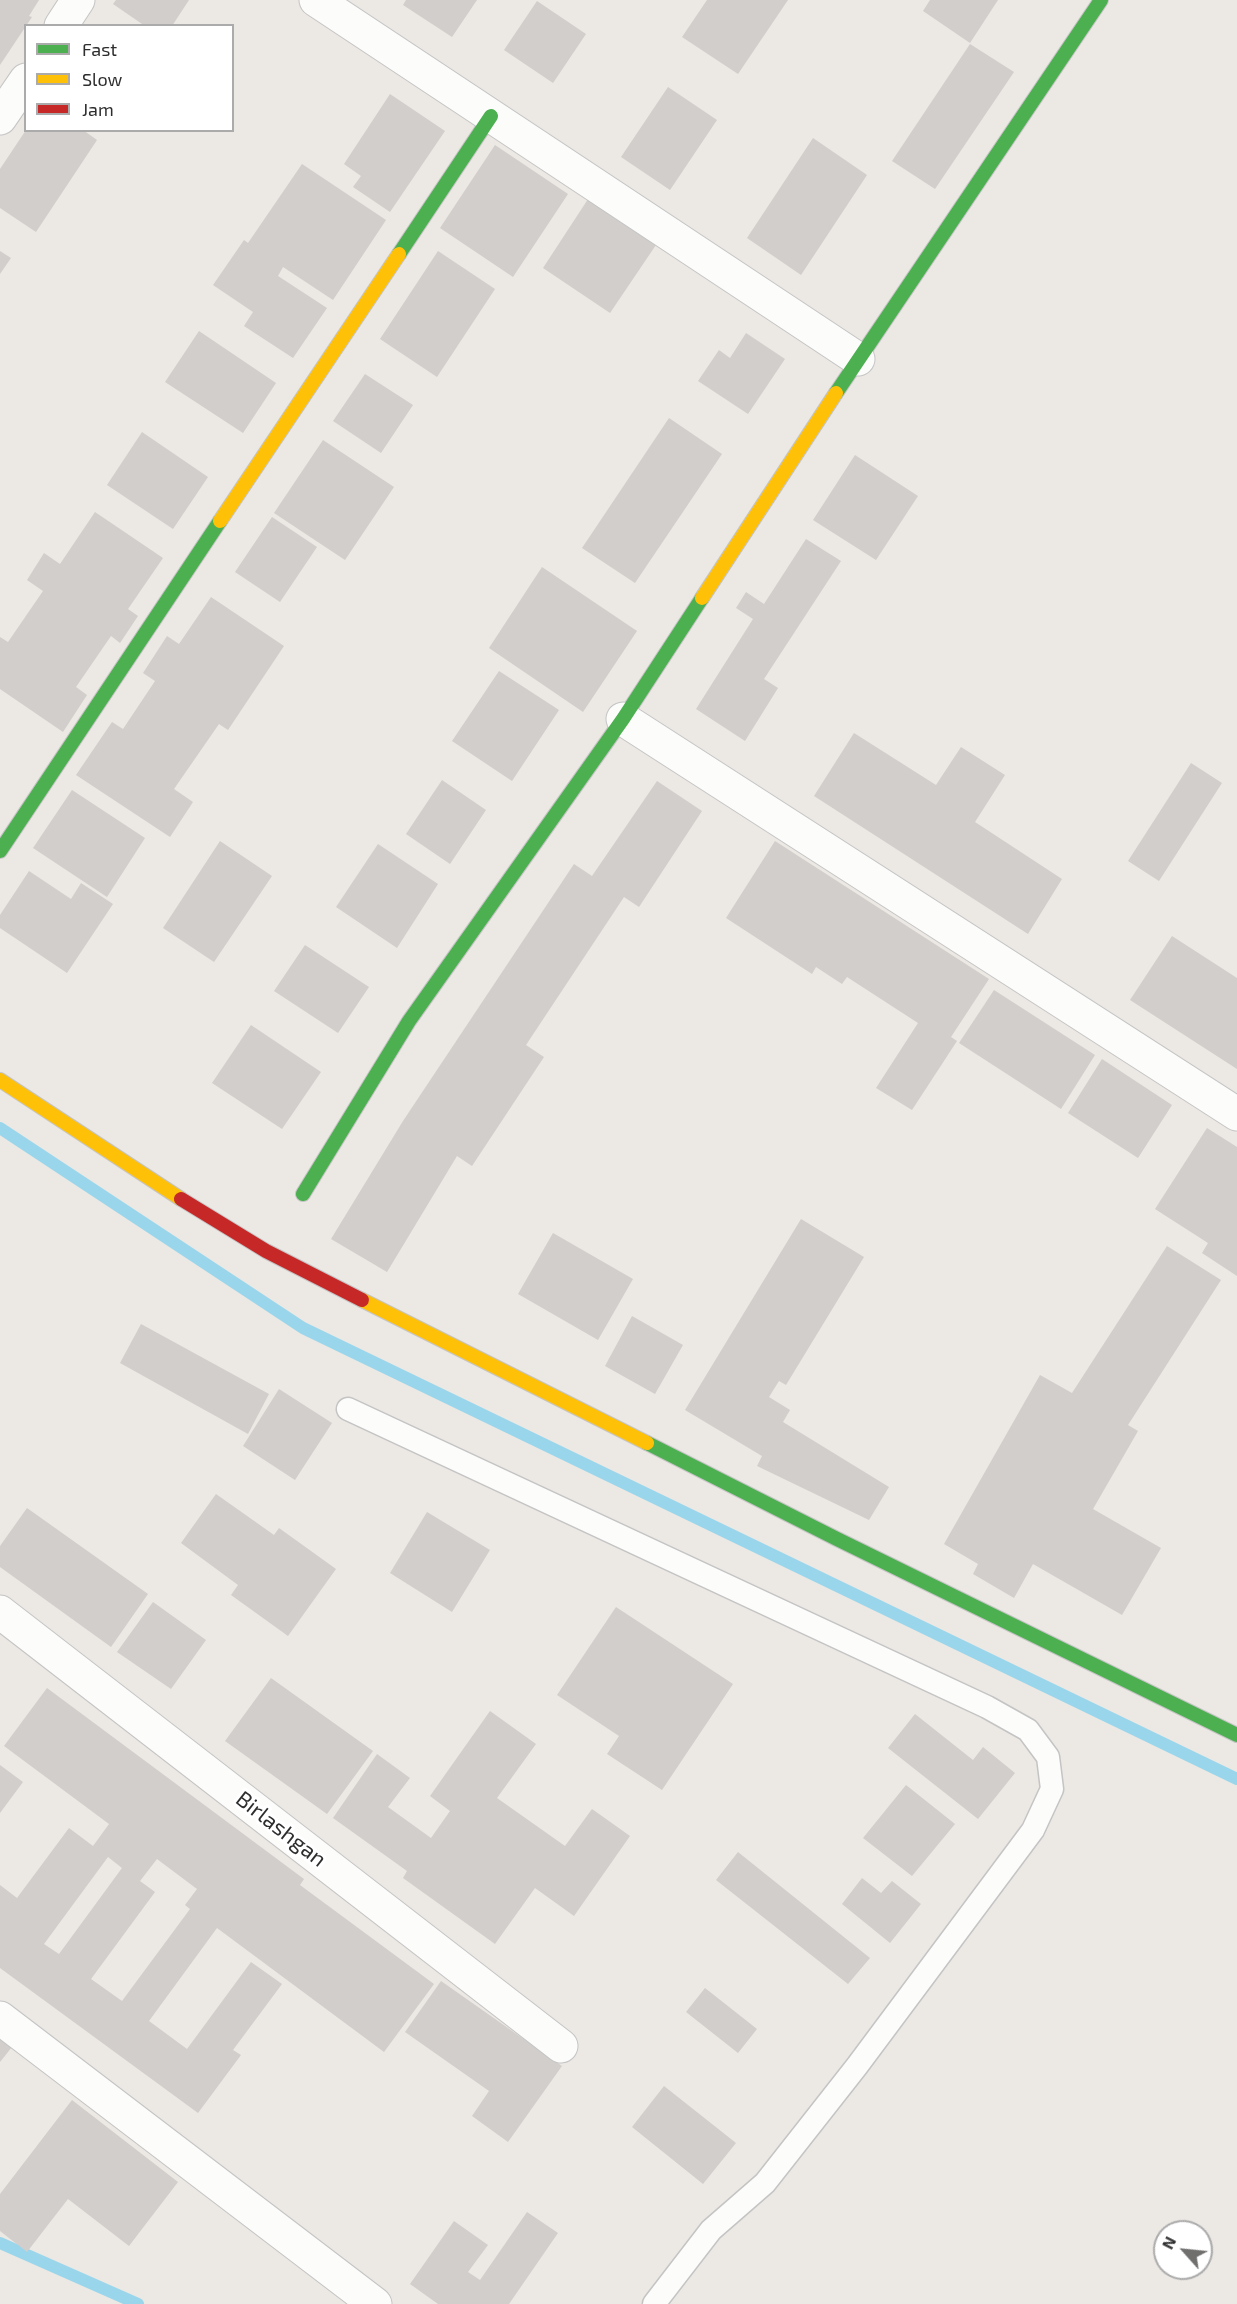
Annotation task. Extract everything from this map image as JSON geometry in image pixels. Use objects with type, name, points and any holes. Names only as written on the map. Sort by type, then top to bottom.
[{"type":"street","points":[[62,24],[78,0]]},
{"type":"street","points":[[316,0],[858,359]]},
{"type":"street","points":[[303,1194],[409,1021],[622,719],[858,359],[1101,0]]},
{"type":"street","points":[[0,118],[24,83]]},
{"type":"street","points":[[0,851],[491,116]]},
{"type":"street","points":[[622,719],[1237,1114]]},
{"type":"street","points":[[0,1080],[162,1187],[266,1251],[837,1539],[1237,1735]]},
{"type":"street","name":"Birlashgan","points":[[0,1612],[561,2046]]},
{"type":"street","points":[[0,2018],[375,2304]]},
{"type":"lane","points":[[348,1409],[987,1707],[1028,1731],[1048,1757],[1053,1789],[1033,1830],[857,2066],[765,2183],[711,2230],[654,2304]]},
{"type":"building","points":[[0,0],[39,0],[29,16],[32,17],[27,24],[24,24],[24,29],[0,65]]},
{"type":"building","points":[[116,0],[189,0],[173,24],[142,24],[113,4]]},
{"type":"building","points":[[406,0],[477,0],[452,37],[403,5]]},
{"type":"building","points":[[707,0],[788,0],[738,74],[682,37]]},
{"type":"building","points":[[930,0],[998,0],[970,43],[923,11]]},
{"type":"building","points":[[537,1],[586,34],[553,83],[504,50]]},
{"type":"building","points":[[970,44],[1014,72],[935,189],[892,161]]},
{"type":"building","points":[[668,87],[717,120],[670,190],[621,157]]},
{"type":"building","points":[[390,94],[445,131],[390,212],[353,187],[361,176],[344,164]]},
{"type":"building","points":[[25,132],[86,132],[97,140],[36,232],[0,208],[0,169]]},
{"type":"building","points":[[813,138],[867,175],[801,275],[747,238]]},
{"type":"building","points":[[495,145],[568,194],[513,277],[440,228]]},
{"type":"building","points":[[302,164],[386,220],[333,300],[283,267],[278,276],[327,308],[293,358],[244,326],[253,312],[213,285],[244,240],[248,243]]},
{"type":"building","points":[[592,193],[660,239],[610,313],[543,268]]},
{"type":"building","points":[[0,251],[11,258],[0,274]]},
{"type":"building","points":[[438,251],[495,289],[437,377],[380,339]]},
{"type":"building","points":[[199,331],[276,383],[243,433],[165,382]]},
{"type":"building","points":[[746,333],[785,359],[748,414],[698,381],[719,350],[730,358]]},
{"type":"building","points":[[365,374],[413,405],[381,453],[333,421]]},
{"type":"building","points":[[669,418],[722,454],[635,583],[582,548]]},
{"type":"building","points":[[142,432],[208,477],[173,529],[107,485]]},
{"type":"building","points":[[323,440],[394,487],[345,560],[274,513]]},
{"type":"building","points":[[855,455],[918,496],[876,560],[813,520]]},
{"type":"building","points":[[95,512],[163,558],[128,609],[138,616],[120,643],[111,636],[76,687],[87,695],[63,732],[0,689],[0,637],[8,642],[43,591],[27,580],[44,553],[60,564]]},
{"type":"building","points":[[272,517],[317,547],[280,602],[235,572]]},
{"type":"building","points":[[806,539],[841,561],[764,679],[778,688],[745,741],[696,709],[753,619],[736,608],[746,592],[764,604]]},
{"type":"building","points":[[542,567],[637,631],[583,712],[489,648]]},
{"type":"building","points":[[211,597],[284,646],[228,730],[219,724],[174,789],[193,802],[170,837],[76,775],[112,722],[123,729],[155,681],[143,673],[167,636],[179,644]]},
{"type":"building","points":[[499,671],[559,710],[512,781],[452,741]]},
{"type":"building","points":[[854,733],[936,785],[961,747],[1005,775],[975,822],[1062,879],[1028,934],[814,796]]},
{"type":"building","points":[[1191,763],[1222,783],[1159,881],[1128,861]]},
{"type":"building","points":[[442,780],[486,810],[450,864],[406,834]]},
{"type":"building","points":[[657,781],[702,811],[639,907],[624,897],[526,1045],[544,1057],[472,1166],[457,1156],[387,1272],[331,1239],[403,1121],[574,864],[592,876]]},
{"type":"building","points":[[72,790],[145,838],[107,897],[33,848]]},
{"type":"building","points":[[220,841],[272,876],[214,962],[163,928]]},
{"type":"building","points":[[775,841],[989,979],[951,1037],[957,1041],[912,1110],[876,1088],[918,1023],[847,977],[842,984],[816,967],[812,974],[726,918]]},
{"type":"building","points":[[378,844],[438,884],[397,948],[336,907]]},
{"type":"building","points":[[29,871],[71,899],[81,883],[113,904],[67,973],[0,928],[0,915]]},
{"type":"building","points":[[1172,936],[1237,978],[1237,1069],[1130,1000]]},
{"type":"building","points":[[305,945],[369,987],[338,1033],[274,991]]},
{"type":"building","points":[[994,990],[1095,1055],[1061,1109],[959,1043]]},
{"type":"building","points":[[251,1025],[321,1072],[282,1129],[212,1083]]},
{"type":"building","points":[[1102,1059],[1172,1105],[1138,1158],[1068,1113]]},
{"type":"building","points":[[1207,1128],[1237,1147],[1237,1276],[1202,1253],[1208,1243],[1155,1209]]},
{"type":"building","points":[[801,1219],[864,1257],[786,1385],[779,1381],[769,1397],[790,1410],[783,1422],[889,1487],[869,1520],[757,1466],[762,1456],[685,1410]]},
{"type":"building","points":[[553,1233],[633,1279],[598,1340],[518,1294]]},
{"type":"building","points":[[1167,1246],[1221,1280],[1128,1425],[1138,1431],[1093,1509],[1161,1548],[1122,1615],[1033,1564],[1014,1598],[973,1574],[978,1564],[944,1544],[1040,1375],[1072,1393]]},
{"type":"building","points":[[632,1316],[683,1345],[655,1394],[605,1366]]},
{"type":"building","points":[[141,1324],[269,1394],[248,1434],[120,1363]]},
{"type":"building","points":[[279,1389],[332,1423],[295,1480],[243,1446]]},
{"type":"building","points":[[216,1494],[274,1535],[279,1528],[336,1569],[288,1636],[231,1595],[238,1585],[181,1543]]},
{"type":"building","points":[[27,1508],[148,1594],[111,1647],[0,1567],[0,1546]]},
{"type":"building","points":[[427,1512],[490,1550],[452,1612],[390,1573]]},
{"type":"building","points":[[153,1602],[206,1640],[171,1689],[117,1652]]},
{"type":"building","points":[[616,1607],[733,1684],[662,1790],[607,1754],[619,1736],[557,1695]]},
{"type":"building","points":[[271,1678],[373,1751],[327,1814],[225,1741]]},
{"type":"building","points":[[47,1688],[304,1879],[300,1885],[434,1984],[384,2052],[217,1928],[149,2021],[187,2049],[251,1962],[282,1984],[233,2050],[241,2055],[198,2113],[0,1968],[0,1885],[17,1898],[69,1828],[93,1846],[109,1824],[4,1746]],"holes":[[[108,1857],[122,1868],[59,1954],[44,1944]],[[157,1859],[197,1889],[185,1905],[190,1909],[122,2001],[91,1979],[155,1892],[140,1881]]]},
{"type":"building","points":[[490,1711],[536,1744],[497,1798],[565,1846],[592,1809],[630,1836],[574,1916],[535,1888],[495,1944],[403,1878],[407,1871],[333,1818],[377,1754],[410,1778],[388,1807],[431,1838],[450,1811],[430,1796]]},
{"type":"building","points":[[915,1714],[973,1760],[983,1747],[1015,1773],[978,1819],[888,1748]]},
{"type":"building","points":[[0,1765],[23,1782],[0,1813]]},
{"type":"building","points":[[906,1785],[955,1824],[912,1876],[863,1838]]},
{"type":"building","points":[[738,1852],[870,1958],[848,1984],[716,1880]]},
{"type":"building","points":[[862,1878],[881,1893],[892,1881],[921,1904],[890,1943],[842,1904]]},
{"type":"building","points":[[441,1981],[562,2066],[508,2142],[472,2116],[489,2091],[405,2032]]},
{"type":"building","points":[[705,1988],[757,2029],[738,2053],[686,2012]]},
{"type":"building","points":[[0,2038],[12,2047],[0,2062]]},
{"type":"building","points":[[664,2086],[736,2143],[703,2184],[632,2127]]},
{"type":"building","points":[[72,2100],[178,2182],[129,2246],[68,2199],[27,2252],[0,2231],[0,2194]]},
{"type":"building","points":[[527,2212],[558,2233],[509,2304],[438,2304],[410,2284],[454,2221],[488,2245],[468,2272],[480,2280]]},
{"type":"waterway","points":[[0,1128],[303,1328],[1237,1779]]},
{"type":"waterway","points":[[0,2243],[138,2304]]},
{"type":"traffic: fast","points":[[836,393],[1101,0]]},
{"type":"traffic: fast","points":[[399,254],[491,116]]},
{"type":"traffic: fast","points":[[0,851],[220,521]]},
{"type":"traffic: fast","points":[[303,1194],[409,1021],[623,719],[702,598]]},
{"type":"traffic: fast","points":[[647,1443],[1237,1735]]},
{"type":"traffic: slow","points":[[220,521],[399,254]]},
{"type":"traffic: slow","points":[[702,598],[836,393]]},
{"type":"traffic: slow","points":[[0,1080],[181,1199]]},
{"type":"traffic: slow","points":[[362,1300],[647,1443]]},
{"type":"traffic: jam","points":[[181,1199],[266,1251],[362,1300]]}]
